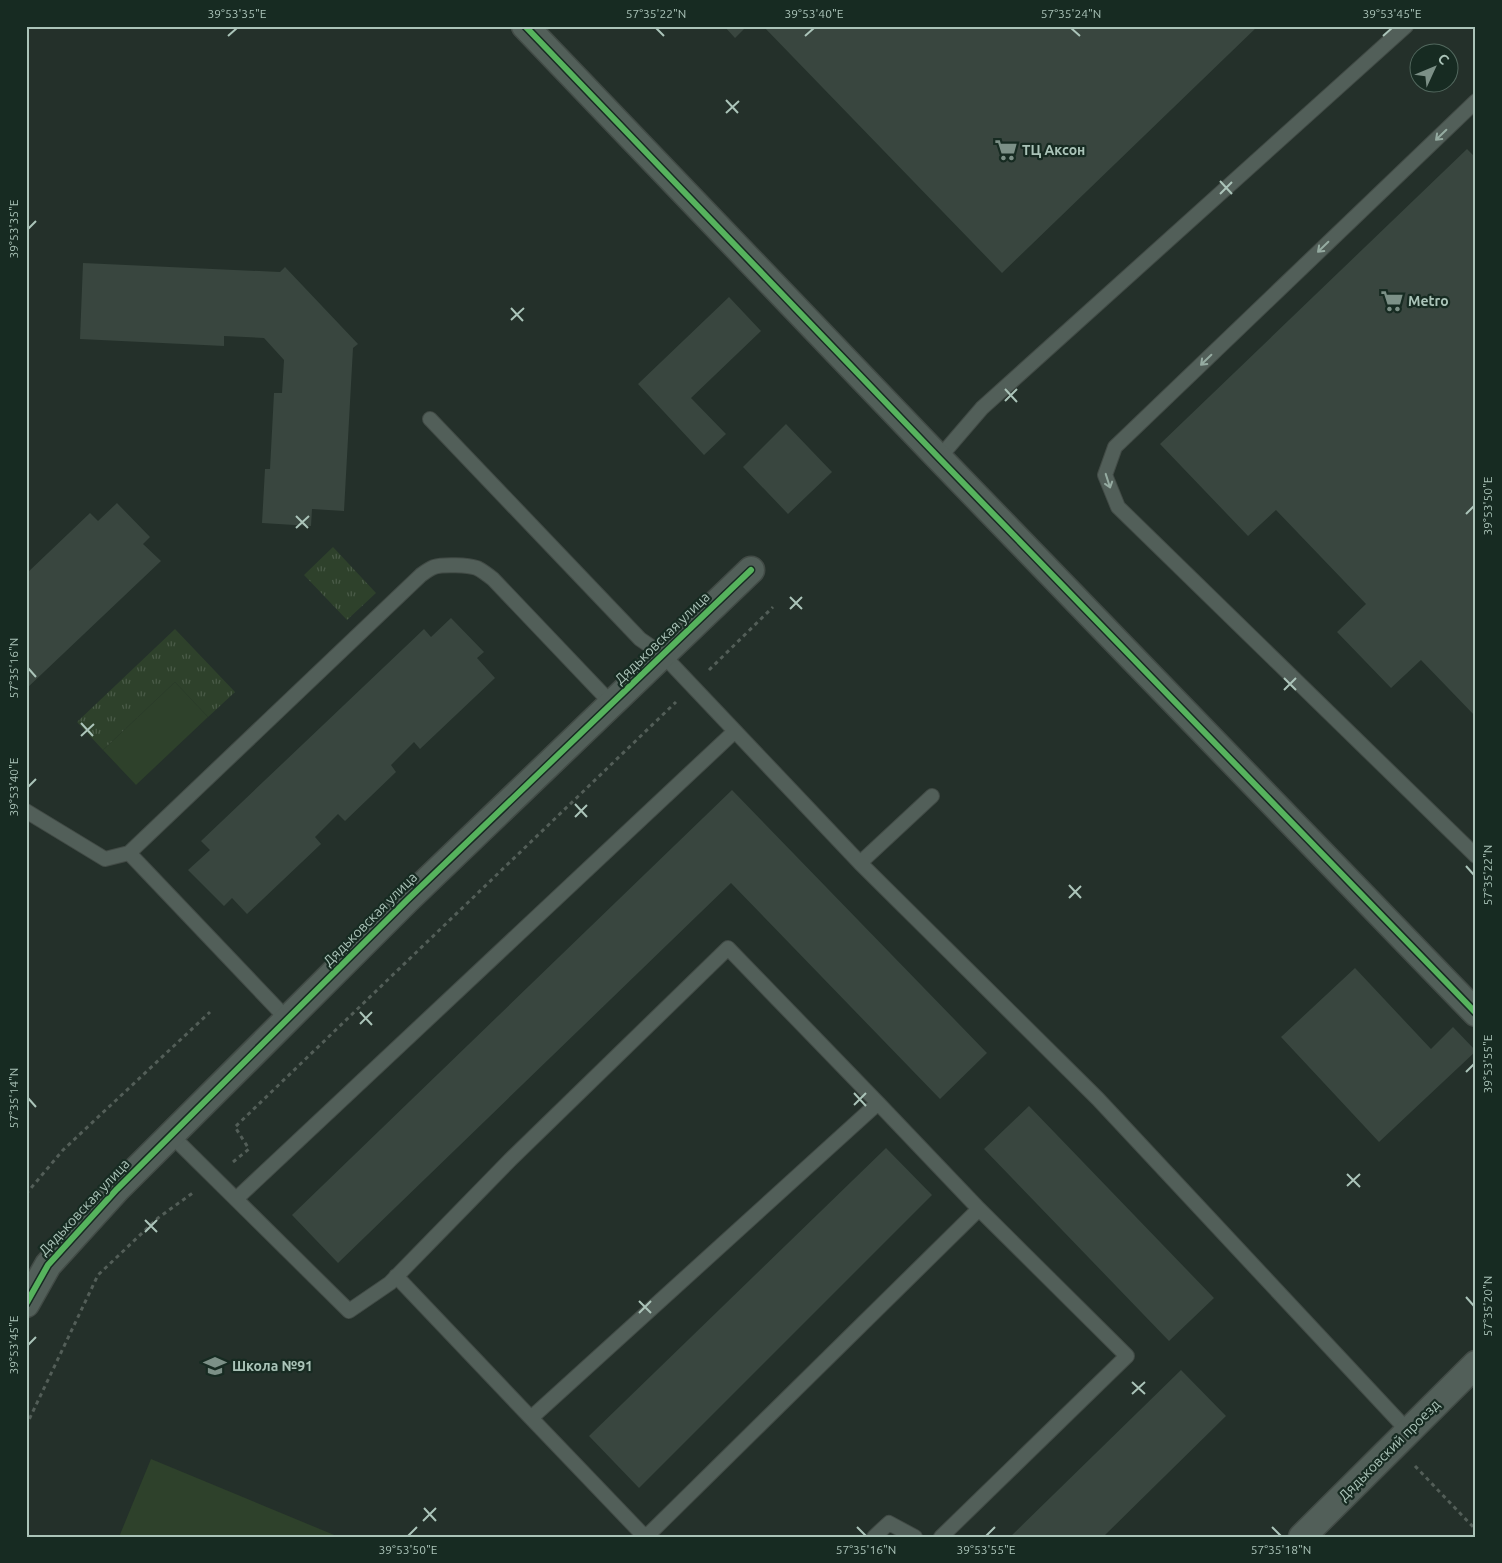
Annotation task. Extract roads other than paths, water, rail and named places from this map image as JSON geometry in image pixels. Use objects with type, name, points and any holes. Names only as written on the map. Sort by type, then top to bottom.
[{"type":"street","points":[[525,26],[939,458],[1476,1013]]},
{"type":"street","name":"Дядьковская улица","points":[[26,1304],[48,1265],[116,1189],[407,900],[751,570]]},
{"type":"street","name":"Дядьковский проезд","points":[[1302,1537],[1476,1364]]},
{"type":"lane","points":[[939,458],[982,408],[1406,26]]},
{"type":"lane","points":[[1476,101],[1115,447],[1105,475],[1118,507],[1476,856]]},
{"type":"lane","points":[[430,419],[640,639],[663,655],[860,863],[1098,1099],[1401,1438]]},
{"type":"lane","points":[[26,811],[105,859],[129,853],[421,575],[436,566],[468,566],[484,572],[493,579],[612,704]]},
{"type":"lane","points":[[236,1200],[735,731]]},
{"type":"lane","points":[[860,863],[932,796]]},
{"type":"lane","points":[[129,853],[287,1019]]},
{"type":"lane","points":[[171,1135],[348,1311],[390,1283],[510,1160],[728,948],[979,1209],[1127,1356],[941,1537]]},
{"type":"lane","points":[[531,1418],[878,1103]]},
{"type":"lane","points":[[396,1276],[646,1537],[979,1209]]},
{"type":"lane","points":[[874,1537],[889,1524],[915,1537]]},
{"type":"place","name":"ТЦ Аксон","points":[[1006,150]]},
{"type":"place","name":"Metro","points":[[1392,301]]},
{"type":"place","name":"Школа №91","points":[[215,1366]]}]
